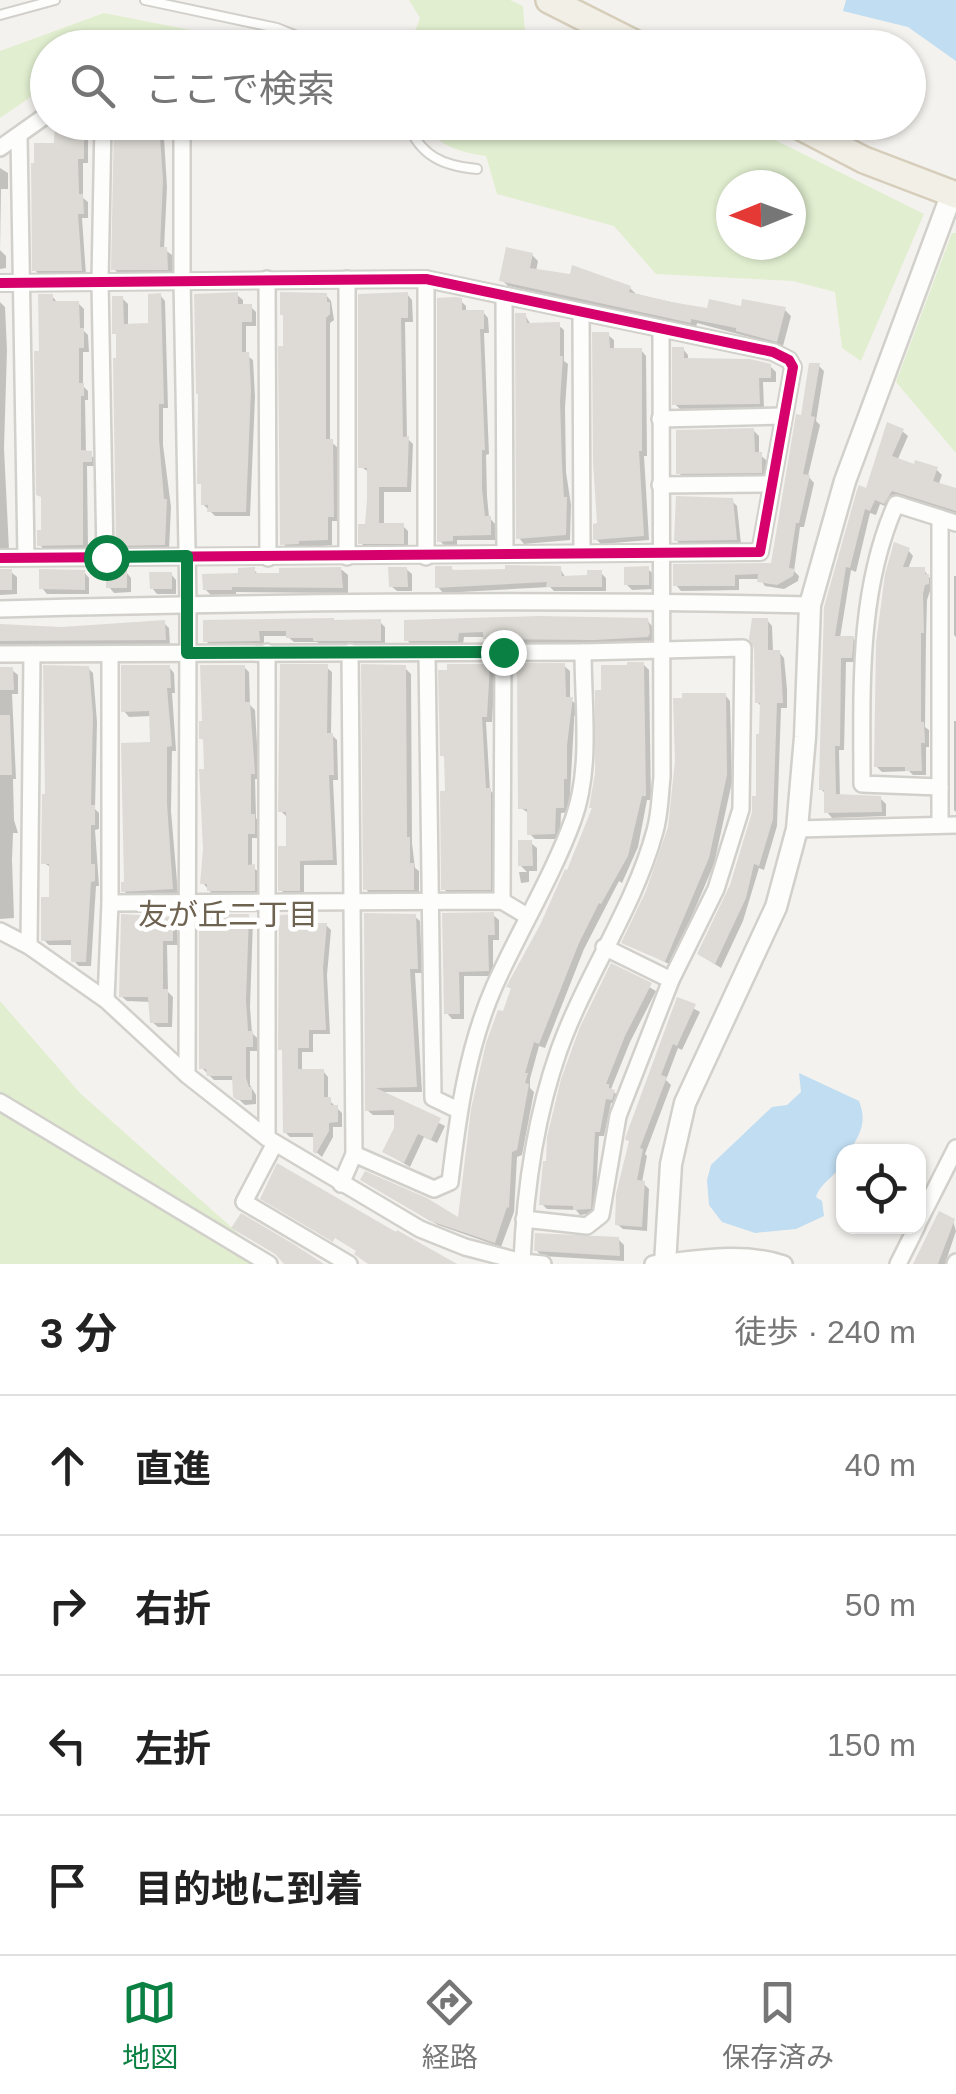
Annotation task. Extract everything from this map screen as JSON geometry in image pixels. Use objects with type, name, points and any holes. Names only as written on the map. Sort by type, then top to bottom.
[{"type":"main road","points":[[549,0],[608,30]]},
{"type":"main road","points":[[826,140],[864,160],[954,194]]},
{"type":"street","points":[[0,148],[30,128]]},
{"type":"street","points":[[19,136],[26,558]]},
{"type":"street","points":[[103,140],[100,282],[106,557]]},
{"type":"street","points":[[182,140],[188,604],[187,1075]]},
{"type":"street","points":[[784,1264],[765,1258],[720,1257],[661,1264],[671,1164],[685,1103],[776,907],[797,829],[810,604],[845,481],[954,194]]},
{"type":"street","points":[[0,283],[426,278],[504,298],[773,352],[788,360],[793,368],[760,552],[0,558]]},
{"type":"street","points":[[426,278],[426,556]]},
{"type":"street","points":[[267,279],[268,558]]},
{"type":"street","points":[[347,279],[347,557]]},
{"type":"street","points":[[504,298],[505,554]]},
{"type":"street","points":[[581,313],[582,553]]},
{"type":"street","points":[[522,1262],[533,1147],[559,1050],[635,885],[656,829],[662,778],[664,649],[660,330]]},
{"type":"street","points":[[660,419],[784,416]]},
{"type":"street","points":[[660,485],[770,484]]},
{"type":"street","points":[[797,829],[948,825],[940,788],[948,521],[896,504],[879,542],[863,654],[862,784],[940,788]]},
{"type":"street","points":[[0,609],[188,604],[810,604]]},
{"type":"street","points":[[0,654],[742,648],[741,809],[716,890],[671,980],[618,1116],[602,1215],[587,1226],[524,1219]]},
{"type":"street","points":[[268,652],[271,1140],[244,1202],[349,1264]]},
{"type":"street","points":[[341,1184],[354,1154],[350,652]]},
{"type":"street","points":[[502,901],[503,652]]},
{"type":"street","points":[[354,1154],[434,1189],[450,1182],[458,1110],[492,992],[573,820],[582,783],[583,652]]},
{"type":"street","points":[[426,653],[434,1098],[458,1110]]},
{"type":"street","points":[[28,946],[32,654]]},
{"type":"street","points":[[106,1000],[110,654]]},
{"type":"street","points":[[110,904],[502,901],[527,916]]},
{"type":"street","points":[[0,932],[28,946],[106,1000],[187,1075],[271,1140],[341,1184],[420,1228],[465,1247],[543,1264]]},
{"type":"street","points":[[604,947],[671,980]]},
{"type":"street","points":[[0,1102],[269,1264]]},
{"type":"street","points":[[926,1209],[956,1148]]},
{"type":"street","points":[[898,1264],[913,1234]]},
{"type":"lane","points":[[0,15],[55,0]]},
{"type":"lane","points":[[145,0],[282,30]]},
{"type":"lane","points":[[415,140],[430,158],[477,170]]},
{"type":"green space","points":[[409,0],[510,0],[523,6],[525,30],[415,30],[420,18]]},
{"type":"green space","points":[[104,13],[190,30],[57,30]]},
{"type":"green space","points":[[30,40],[30,98],[0,118],[0,51]]},
{"type":"green space","points":[[439,140],[775,140],[924,214],[861,361],[842,348],[835,292],[793,281],[656,274],[614,226],[497,194],[486,156]]},
{"type":"green space","points":[[952,233],[956,233],[956,453],[896,382]]},
{"type":"green space","points":[[0,1001],[81,1094],[273,1264],[0,1264]]},
{"type":"water","points":[[846,0],[956,0],[956,61],[926,40],[926,30],[912,30],[843,11]]},
{"type":"water","points":[[799,1073],[859,1101],[863,1115],[854,1144],[836,1144],[836,1172],[816,1197],[822,1201],[824,1216],[796,1229],[755,1233],[722,1222],[709,1205],[707,1180],[711,1165],[772,1107],[787,1105],[801,1092]]},
{"type":"building","points":[[84,140],[84,159],[78,159],[84,214],[78,214],[82,271],[32,271],[34,143]]},
{"type":"building","points":[[114,140],[160,140],[160,247],[167,247],[168,270],[111,270]]},
{"type":"building","points":[[506,247],[533,253],[530,268],[570,274],[572,265],[631,286],[629,292],[671,302],[707,308],[709,299],[741,306],[742,299],[786,307],[777,342],[736,328],[691,319],[691,323],[499,281]]},
{"type":"building","points":[[238,292],[238,304],[252,304],[252,322],[242,322],[242,352],[249,352],[251,390],[246,512],[207,512],[208,505],[201,505],[201,484],[197,484],[194,294]]},
{"type":"building","points":[[280,292],[327,293],[330,302],[326,318],[326,439],[333,439],[334,517],[328,517],[328,540],[280,545],[278,346],[283,346],[283,315]]},
{"type":"building","points":[[408,292],[408,318],[401,318],[403,437],[409,436],[407,487],[379,487],[379,523],[404,523],[404,544],[358,544],[358,524],[365,524],[367,468],[358,468],[358,294]]},
{"type":"building","points":[[161,293],[164,404],[159,404],[159,439],[167,499],[165,545],[116,546],[116,334],[112,334],[112,296],[123,296],[124,324],[148,323],[148,294]]},
{"type":"building","points":[[38,294],[53,294],[53,301],[79,301],[80,328],[84,328],[84,348],[79,348],[79,383],[84,383],[81,450],[92,451],[92,462],[83,462],[83,545],[37,546],[37,530],[41,530],[41,497],[36,495],[34,351],[39,351]]},
{"type":"building","points":[[437,298],[462,298],[462,310],[484,310],[484,329],[480,329],[485,450],[482,489],[485,516],[491,516],[491,535],[453,536],[453,541],[437,542]]},
{"type":"building","points":[[515,313],[526,313],[527,323],[560,322],[566,535],[516,539]]},
{"type":"building","points":[[592,332],[609,332],[610,348],[642,348],[639,451],[644,536],[593,540],[593,524],[597,523]]},
{"type":"building","points":[[672,347],[684,347],[684,358],[750,359],[771,364],[771,378],[759,378],[760,404],[672,405]]},
{"type":"building","points":[[809,363],[820,363],[811,416],[815,417],[803,474],[810,475],[796,523],[789,568],[795,569],[793,576],[777,585],[757,582],[758,574],[735,575],[735,586],[673,586],[673,564],[771,563],[796,414],[801,415]]},
{"type":"building","points":[[887,422],[904,429],[892,456],[938,467],[933,481],[956,488],[956,511],[892,491],[884,504],[875,500],[870,511],[865,509],[850,568],[846,567],[835,636],[854,636],[852,658],[841,658],[836,794],[881,796],[882,812],[824,813],[824,790],[819,790],[819,781],[824,607],[857,490],[859,485],[866,488]]},
{"type":"building","points":[[754,428],[755,452],[762,452],[762,473],[676,474],[676,430]]},
{"type":"building","points":[[676,496],[733,498],[737,540],[674,541]]},
{"type":"building","points":[[894,542],[910,548],[903,567],[925,567],[925,574],[929,574],[923,594],[921,633],[921,722],[925,743],[921,743],[922,771],[874,767],[876,643],[885,574]]},
{"type":"building","points":[[505,565],[561,566],[562,576],[602,570],[602,587],[546,587],[547,582],[435,588],[435,566],[452,566],[452,570],[505,569]]},
{"type":"building","points":[[649,566],[649,585],[624,585],[624,567]]},
{"type":"building","points":[[255,567],[255,573],[279,573],[279,568],[341,567],[343,588],[203,590],[202,574],[238,573],[238,568]]},
{"type":"building","points":[[388,567],[407,567],[408,587],[389,587]]},
{"type":"building","points":[[0,569],[12,569],[12,590],[0,590]]},
{"type":"building","points":[[39,569],[85,570],[85,590],[39,589]]},
{"type":"building","points":[[106,570],[127,570],[127,588],[106,588]]},
{"type":"building","points":[[149,572],[172,572],[172,589],[150,589]]},
{"type":"building","points":[[648,618],[650,633],[648,637],[595,640],[483,639],[483,632],[459,633],[458,641],[404,641],[404,620]]},
{"type":"building","points":[[752,618],[768,618],[768,650],[780,650],[783,703],[777,703],[773,819],[759,866],[754,864],[746,898],[715,964],[697,954],[730,885],[752,812],[752,796],[756,796],[760,703],[755,703],[754,648],[749,639]]},
{"type":"building","points":[[381,619],[381,641],[313,641],[286,638],[286,631],[259,631],[260,641],[203,642],[203,620]]},
{"type":"building","points":[[165,620],[166,640],[0,641],[0,624],[61,627]]},
{"type":"building","points":[[644,662],[646,796],[642,796],[628,856],[579,943],[539,1044],[534,1042],[525,1073],[525,1083],[529,1084],[517,1150],[512,1152],[509,1208],[495,1243],[430,1221],[360,1180],[365,1171],[427,1198],[458,1217],[471,1109],[486,1043],[498,1010],[503,1011],[511,988],[506,987],[567,870],[592,808],[595,690],[601,690],[601,665]]},
{"type":"building","points":[[517,663],[565,663],[566,697],[573,697],[564,808],[556,808],[555,834],[527,835],[527,809],[518,809]]},
{"type":"building","points":[[280,664],[328,664],[327,733],[333,733],[334,775],[329,775],[333,860],[300,861],[300,891],[278,891],[278,846],[286,846],[286,812],[278,812]]},
{"type":"building","points":[[361,664],[406,665],[407,837],[410,863],[414,863],[414,890],[363,890]]},
{"type":"building","points":[[447,664],[490,664],[487,717],[482,717],[486,788],[491,788],[491,890],[441,890],[440,791],[445,791],[438,670],[447,670]]},
{"type":"building","points":[[43,665],[89,666],[93,716],[91,805],[95,805],[91,864],[95,864],[95,881],[91,882],[86,962],[71,962],[71,940],[41,941],[41,897],[49,897],[49,864],[41,864],[45,794]]},
{"type":"building","points":[[121,665],[170,665],[171,688],[167,688],[172,746],[167,747],[167,804],[173,889],[121,892],[121,743],[150,742],[149,711],[121,712]]},
{"type":"building","points":[[200,665],[245,665],[245,702],[250,702],[255,774],[251,774],[251,814],[255,814],[255,834],[248,834],[248,865],[255,864],[255,891],[207,891],[207,884],[200,884],[203,849],[199,769],[204,769],[203,739],[199,739]]},
{"type":"building","points":[[0,667],[13,667],[14,690],[0,690]]},
{"type":"building","points":[[682,693],[726,693],[727,775],[709,858],[665,962],[621,943],[646,891],[668,827],[675,761],[673,698],[682,698]]},
{"type":"building","points":[[0,715],[10,715],[12,775],[0,775]]},
{"type":"building","points":[[518,840],[532,840],[533,866],[518,866]]},
{"type":"building","points":[[494,912],[495,935],[488,935],[489,971],[459,972],[460,1014],[444,1014],[442,913]]},
{"type":"building","points":[[364,913],[416,914],[418,969],[410,969],[417,1087],[376,1088],[441,1118],[431,1140],[418,1134],[404,1163],[382,1152],[394,1128],[394,1110],[365,1111]]},
{"type":"building","points":[[121,914],[173,917],[173,941],[163,941],[168,1023],[150,1023],[148,997],[119,997]]},
{"type":"building","points":[[199,914],[249,914],[246,1000],[253,1047],[246,1047],[246,1078],[252,1087],[252,1100],[233,1097],[232,1076],[207,1076],[206,1069],[199,1069]]},
{"type":"building","points":[[299,914],[299,923],[327,923],[323,968],[326,1030],[309,1030],[309,1048],[298,1048],[298,1069],[324,1069],[324,1097],[331,1097],[331,1105],[338,1105],[338,1122],[329,1123],[329,1131],[316,1154],[313,1133],[283,1133],[282,1050],[278,1050],[279,915]]},
{"type":"building","points":[[611,963],[652,983],[606,1084],[615,1090],[612,1100],[606,1099],[600,1132],[595,1132],[591,1209],[539,1205],[547,1137],[561,1079],[580,1027]]},
{"type":"building","points":[[677,997],[696,1004],[677,1046],[673,1044],[661,1075],[667,1077],[640,1148],[643,1149],[637,1180],[645,1181],[642,1227],[615,1225],[616,1194],[629,1141],[625,1140]]},
{"type":"building","points":[[277,1163],[457,1264],[368,1264],[335,1238],[333,1242],[260,1199]]},
{"type":"building","points":[[939,1211],[955,1219],[938,1264],[913,1264]]},
{"type":"building","points":[[241,1213],[324,1264],[284,1264],[275,1254],[231,1228]]},
{"type":"building","points":[[535,1233],[619,1237],[620,1256],[534,1251]]},
{"type":"cycle path","points":[[0,283],[426,279],[773,352],[789,360],[793,367],[760,552],[0,558]]},
{"type":"district","name":"友が丘二丁目","points":[[228,914]]},
{"type":"route","points":[[106,557],[187,556],[187,653],[503,652]]}]
